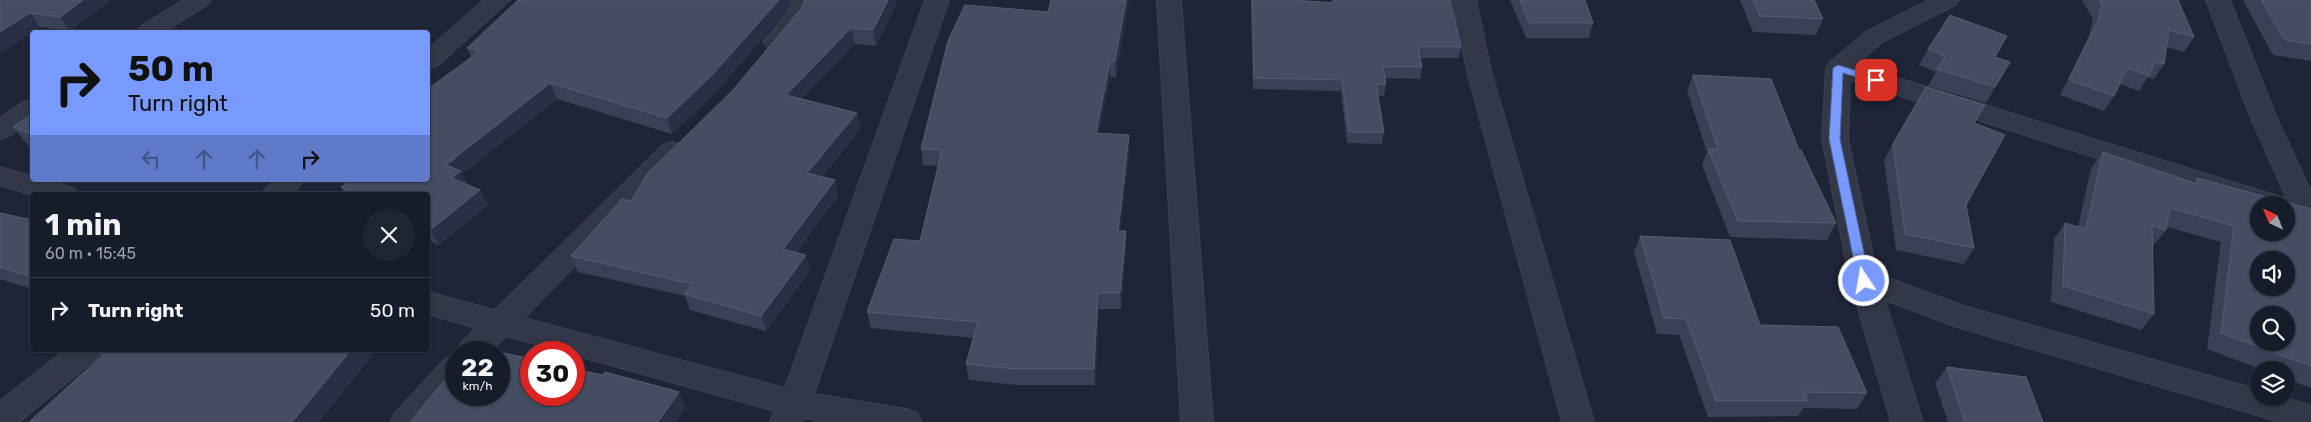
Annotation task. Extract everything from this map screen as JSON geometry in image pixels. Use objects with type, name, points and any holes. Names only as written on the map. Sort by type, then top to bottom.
[{"type":"street","points":[[151,30],[199,0]]},
{"type":"street","points":[[430,60],[498,0]]},
{"type":"street","points":[[758,61],[795,18],[804,0]]},
{"type":"street","points":[[790,413],[936,0]]},
{"type":"street","points":[[1169,0],[1197,422]]},
{"type":"street","points":[[1464,0],[1480,75],[1578,422]]},
{"type":"street","points":[[1906,422],[1864,281],[1835,139],[1838,68],[1874,37],[1947,0]]},
{"type":"street","points":[[2218,0],[2302,213]]},
{"type":"street","points":[[1838,68],[2250,197]]},
{"type":"street","points":[[0,130],[30,109]]},
{"type":"street","points":[[482,341],[692,132]]},
{"type":"street","points":[[0,176],[54,192]]},
{"type":"street","points":[[277,192],[289,182]]},
{"type":"street","points":[[1864,281],[1957,316],[2311,418]]},
{"type":"street","points":[[430,304],[790,413],[906,422]]},
{"type":"street","points":[[0,419],[84,352]]},
{"type":"street","points":[[406,422],[445,380]]},
{"type":"building","points":[[0,0],[83,0],[60,17],[30,13],[0,32]]},
{"type":"building","points":[[518,0],[779,0],[712,75],[667,118],[550,83],[446,165],[461,171],[452,178],[480,190],[430,230],[430,192],[351,192],[341,187],[348,182],[430,182],[430,88],[480,51],[467,48]]},
{"type":"building","points":[[805,0],[888,0],[873,30],[851,28],[786,95],[857,113],[807,173],[835,180],[783,249],[806,255],[761,316],[684,294],[692,284],[571,256],[622,199],[631,201],[648,173],[733,90],[801,9]]},
{"type":"building","points":[[1051,0],[1126,0],[1115,61],[1110,61],[1096,133],[1129,135],[1118,231],[1126,231],[1120,293],[1098,293],[1094,369],[1015,369],[966,364],[978,322],[867,312],[894,239],[920,241],[942,150],[921,149],[948,41],[965,5],[1048,12]]},
{"type":"building","points":[[1252,0],[1334,3],[1334,0],[1450,0],[1461,47],[1418,47],[1422,67],[1383,67],[1386,84],[1376,84],[1384,132],[1349,132],[1342,80],[1254,78]]},
{"type":"building","points":[[1520,0],[1585,0],[1593,23],[1529,23]]},
{"type":"building","points":[[1753,0],[1814,0],[1823,19],[1760,16]]},
{"type":"building","points":[[2099,0],[2178,0],[2194,37],[2169,30],[2164,64],[2155,62],[2149,76],[2127,68],[2114,96],[2069,80],[2098,21],[2102,5]]},
{"type":"building","points":[[2261,0],[2311,0],[2311,44],[2285,40]]},
{"type":"building","points":[[1950,15],[2007,36],[1995,57],[2010,62],[1995,87],[1937,69],[1945,56],[1928,49]]},
{"type":"building","points":[[1693,75],[1771,79],[1799,150],[1801,150],[1836,223],[1738,221],[1708,149],[1718,149]]},
{"type":"building","points":[[1926,87],[1985,105],[1974,123],[2005,135],[1966,205],[1974,248],[1905,234],[1893,144]]},
{"type":"building","points":[[30,115],[30,133],[13,127]]},
{"type":"building","points":[[2103,152],[2198,184],[2197,178],[2263,196],[2250,196],[2250,241],[2295,241],[2295,205],[2311,209],[2311,366],[2270,351],[2295,351],[2295,306],[2250,306],[2250,344],[2221,333],[2234,226],[2170,208],[2166,230],[2152,225],[2154,314],[2063,286],[2065,223],[2086,229]]},
{"type":"building","points":[[0,213],[30,220],[30,276],[0,267]]},
{"type":"building","points":[[1640,236],[1730,240],[1760,325],[1838,327],[1867,393],[1804,392],[1808,401],[1716,401],[1686,319],[1664,318]]},
{"type":"building","points":[[100,352],[349,352],[292,422],[29,422],[105,353]]},
{"type":"building","points":[[510,354],[520,357],[520,406],[585,406],[585,371],[603,375],[605,372],[679,392],[658,422],[411,421],[445,379],[445,406],[510,406]]},
{"type":"building","points":[[1947,367],[2026,377],[2043,422],[1965,422]]},
{"type":"route","points":[[1864,281],[1835,139],[1838,68],[1876,80]]}]
